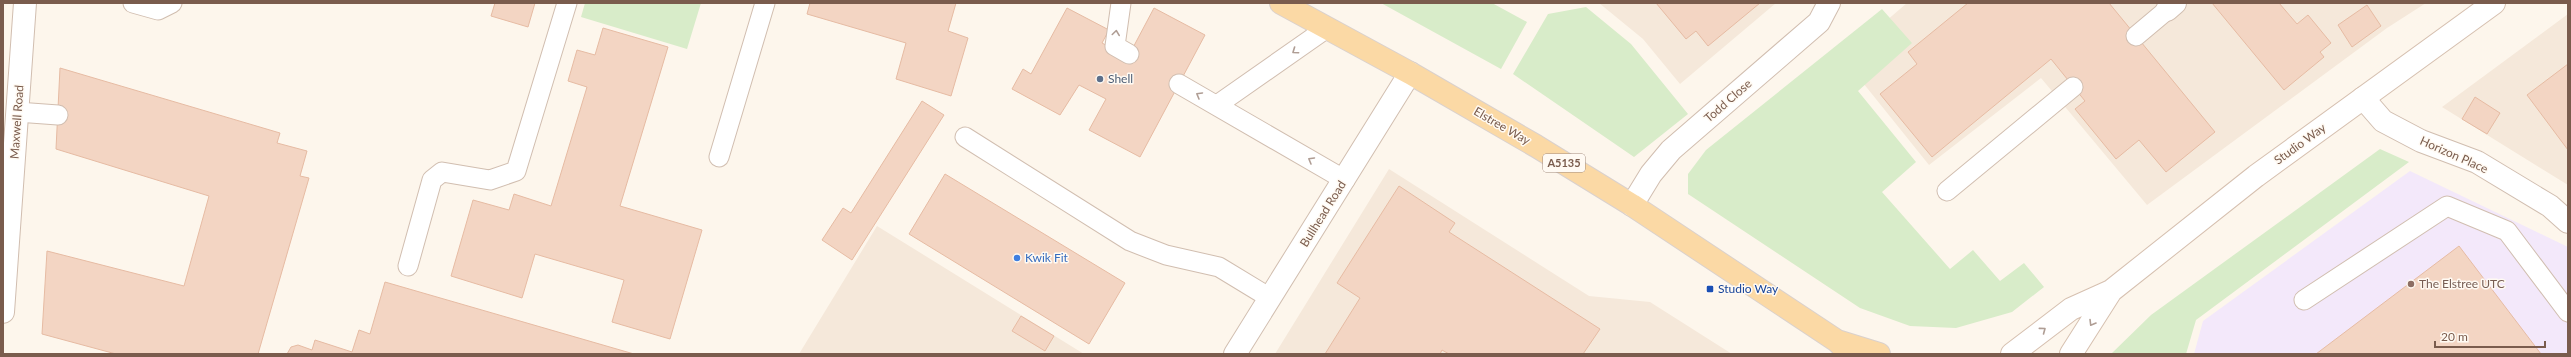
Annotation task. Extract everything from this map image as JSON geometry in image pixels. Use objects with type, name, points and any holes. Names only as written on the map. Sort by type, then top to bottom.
[{"type":"main road","name":"Elstree Way","points":[[1280,3],[1410,73],[1632,205],[1843,348],[1879,354]]},
{"type":"street","name":"Maxwell Road","points":[[3,312],[9,152],[17,112],[25,3]]},
{"type":"street","name":"Todd Close","points":[[1632,205],[1651,174],[1671,150],[1819,22],[1829,3]]},
{"type":"street","name":"Studio Way","points":[[2012,354],[2071,309],[2111,291],[2256,176],[2494,3]]},
{"type":"street","name":"Bullhead Road","points":[[1235,354],[1345,180],[1410,73]]},
{"type":"street","name":"Horizon Place","points":[[2363,98],[2383,121],[2421,141],[2477,162],[2550,206],[2568,222]]},
{"type":"street","name":"Studio Way","points":[[2071,354],[2111,291]]},
{"type":"lane","points":[[133,3],[158,10],[172,3]]},
{"type":"lane","points":[[408,266],[432,180],[442,172],[490,180],[516,171],[567,3]]},
{"type":"lane","points":[[719,157],[765,3]]},
{"type":"lane","points":[[1120,3],[1115,46],[1129,54]]},
{"type":"lane","points":[[2136,36],[2171,6]]},
{"type":"lane","points":[[1217,105],[1327,28]]},
{"type":"lane","points":[[1179,84],[1345,180]]},
{"type":"lane","points":[[1947,191],[2073,87]]},
{"type":"lane","points":[[17,112],[58,115]]},
{"type":"lane","points":[[965,137],[1130,241],[1166,255],[1219,267],[1270,298]]},
{"type":"lane","points":[[2304,300],[2447,206],[2507,231],[2568,312]]},
{"type":"shaded area","points":[[1599,3],[1776,3],[1680,84],[1643,39]]},
{"type":"shaded area","points":[[1907,3],[2426,3],[2387,28],[2147,205],[2041,78],[1929,165],[1843,58]]},
{"type":"shaded area","points":[[2568,14],[2568,185],[2442,107]]},
{"type":"shaded area","points":[[1389,169],[1589,296],[1650,302],[1732,354],[1275,354]]},
{"type":"shaded area","name":"The Elstree UTC","points":[[2410,171],[2568,247],[2568,354],[2194,354],[2203,321]]},
{"type":"shaded area","points":[[877,226],[1084,354],[799,354]]},
{"type":"green space","points":[[585,3],[701,3],[687,49],[581,17]]},
{"type":"green space","points":[[1381,3],[1492,3],[1527,22],[1501,69]]},
{"type":"green space","points":[[1586,7],[1631,44],[1688,114],[1634,157],[1513,74],[1548,14]]},
{"type":"green space","points":[[1882,9],[1912,43],[1858,91],[1916,162],[1882,192],[1950,269],[1973,250],[2000,281],[2024,263],[2044,287],[2012,312],[1956,328],[1910,326],[1860,308],[1688,194],[1688,174],[1706,150]]},
{"type":"green space","points":[[2380,149],[2409,162],[2196,320],[2186,354],[2111,354],[2151,315]]},
{"type":"building","points":[[495,3],[535,3],[528,27],[491,16]]},
{"type":"building","points":[[810,3],[956,3],[948,31],[968,38],[951,96],[896,79],[906,43],[807,14]]},
{"type":"building","points":[[1656,3],[1760,3],[1708,46],[1696,31],[1686,39]]},
{"type":"building","points":[[1968,3],[2109,3],[2215,132],[2166,172],[2139,140],[2116,159],[2075,109],[2085,101],[2051,59],[1932,157],[1880,94],[1917,64],[1908,52]]},
{"type":"building","points":[[2212,3],[2279,3],[2297,24],[2308,15],[2331,43],[2320,52],[2324,57],[2284,90]]},
{"type":"building","points":[[2367,5],[2381,26],[2352,47],[2338,25]]},
{"type":"building","name":"Shell","points":[[1067,8],[1109,30],[1102,43],[1128,57],[1154,8],[1205,35],[1140,157],[1089,130],[1106,99],[1079,85],[1060,115],[1012,89],[1023,69],[1031,74]]},
{"type":"building","points":[[603,28],[668,47],[620,206],[702,230],[670,339],[612,322],[624,280],[535,254],[522,298],[451,276],[473,200],[509,210],[514,194],[551,206],[587,87],[568,81],[577,50],[595,55]]},
{"type":"building","points":[[2568,64],[2568,150],[2527,95]]},
{"type":"building","points":[[60,68],[280,133],[277,143],[307,151],[300,176],[309,178],[258,354],[116,354],[42,334],[47,251],[184,286],[209,196],[56,149]]},
{"type":"building","points":[[2475,97],[2500,113],[2487,134],[2462,119]]},
{"type":"building","points":[[922,101],[944,115],[852,260],[822,240],[843,208],[851,213]]},
{"type":"building","name":"Kwik Fit","points":[[945,174],[1125,283],[1089,344],[909,234]]},
{"type":"building","points":[[1399,186],[1455,223],[1449,232],[1600,329],[1583,354],[1449,354],[1442,350],[1440,354],[1325,354],[1360,298],[1337,283]]},
{"type":"building","points":[[2459,246],[2541,354],[2316,354]]},
{"type":"building","points":[[385,282],[634,354],[287,354],[291,347],[298,345],[312,350],[315,340],[352,352],[359,330],[370,334]]},
{"type":"building","points":[[1021,316],[1054,336],[1045,351],[1012,331]]},
{"type":"place","name":"Shell","points":[[1100,79]]},
{"type":"place","name":"Kwik Fit","points":[[1017,258]]},
{"type":"place","name":"The Elstree UTC","points":[[2411,284]]},
{"type":"place","name":"Studio Way","points":[[1710,289]]}]
